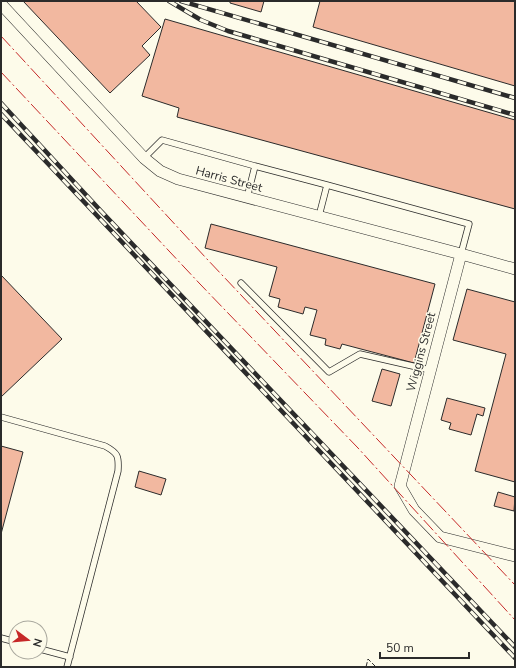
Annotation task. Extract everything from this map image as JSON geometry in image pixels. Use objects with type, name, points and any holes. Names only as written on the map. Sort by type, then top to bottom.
[{"type":"street","name":"Harris Street","points":[[1,4],[144,158],[160,171],[169,176],[515,269]]},
{"type":"street","name":"Wiggins Street","points":[[461,254],[400,486],[414,510],[440,537],[515,556]]},
{"type":"lane","points":[[144,158],[162,140],[469,224],[461,254]]},
{"type":"lane","points":[[247,198],[255,166]]},
{"type":"lane","points":[[319,216],[327,185]]},
{"type":"lane","points":[[241,283],[329,372],[360,354],[430,370]]},
{"type":"lane","points":[[1,417],[105,446],[115,451],[119,460],[118,471],[67,667]]},
{"type":"lane","points":[[48,651],[70,657]]},
{"type":"building","points":[[23,1],[136,1],[161,27],[142,46],[150,55],[110,93]]},
{"type":"building","points":[[230,1],[264,1],[261,12],[230,3]]},
{"type":"building","points":[[320,1],[515,1],[515,86],[313,27]]},
{"type":"building","points":[[165,19],[515,120],[515,209],[177,117],[179,108],[142,96]]},
{"type":"building","points":[[211,224],[435,284],[414,363],[342,344],[340,349],[325,345],[326,339],[310,335],[317,310],[305,307],[303,314],[278,307],[280,299],[269,296],[277,267],[205,248]]},
{"type":"building","points":[[1,275],[62,339],[1,397]]},
{"type":"building","points":[[467,289],[515,302],[515,482],[475,471],[506,354],[453,340]]},
{"type":"building","points":[[382,369],[400,374],[391,406],[372,401]]},
{"type":"building","points":[[447,398],[485,408],[483,416],[477,414],[471,435],[449,429],[451,423],[441,420]]},
{"type":"building","points":[[1,446],[23,452],[1,534]]},
{"type":"building","points":[[139,471],[166,479],[161,495],[135,487]]},
{"type":"building","points":[[498,492],[515,497],[514,511],[494,506]]},
{"type":"railway","points":[[169,1],[201,20],[228,31],[515,115]]},
{"type":"railway","points":[[181,1],[515,98]]},
{"type":"railway","points":[[1,103],[100,210],[515,647]]},
{"type":"railway","points":[[1,114],[515,658]]},
{"type":"fence","points":[[366,667],[368,659],[376,667]]},
{"type":"power","points":[[1,36],[206,258],[515,585]]},
{"type":"power","points":[[1,72],[200,284],[358,448],[515,620]]}]
